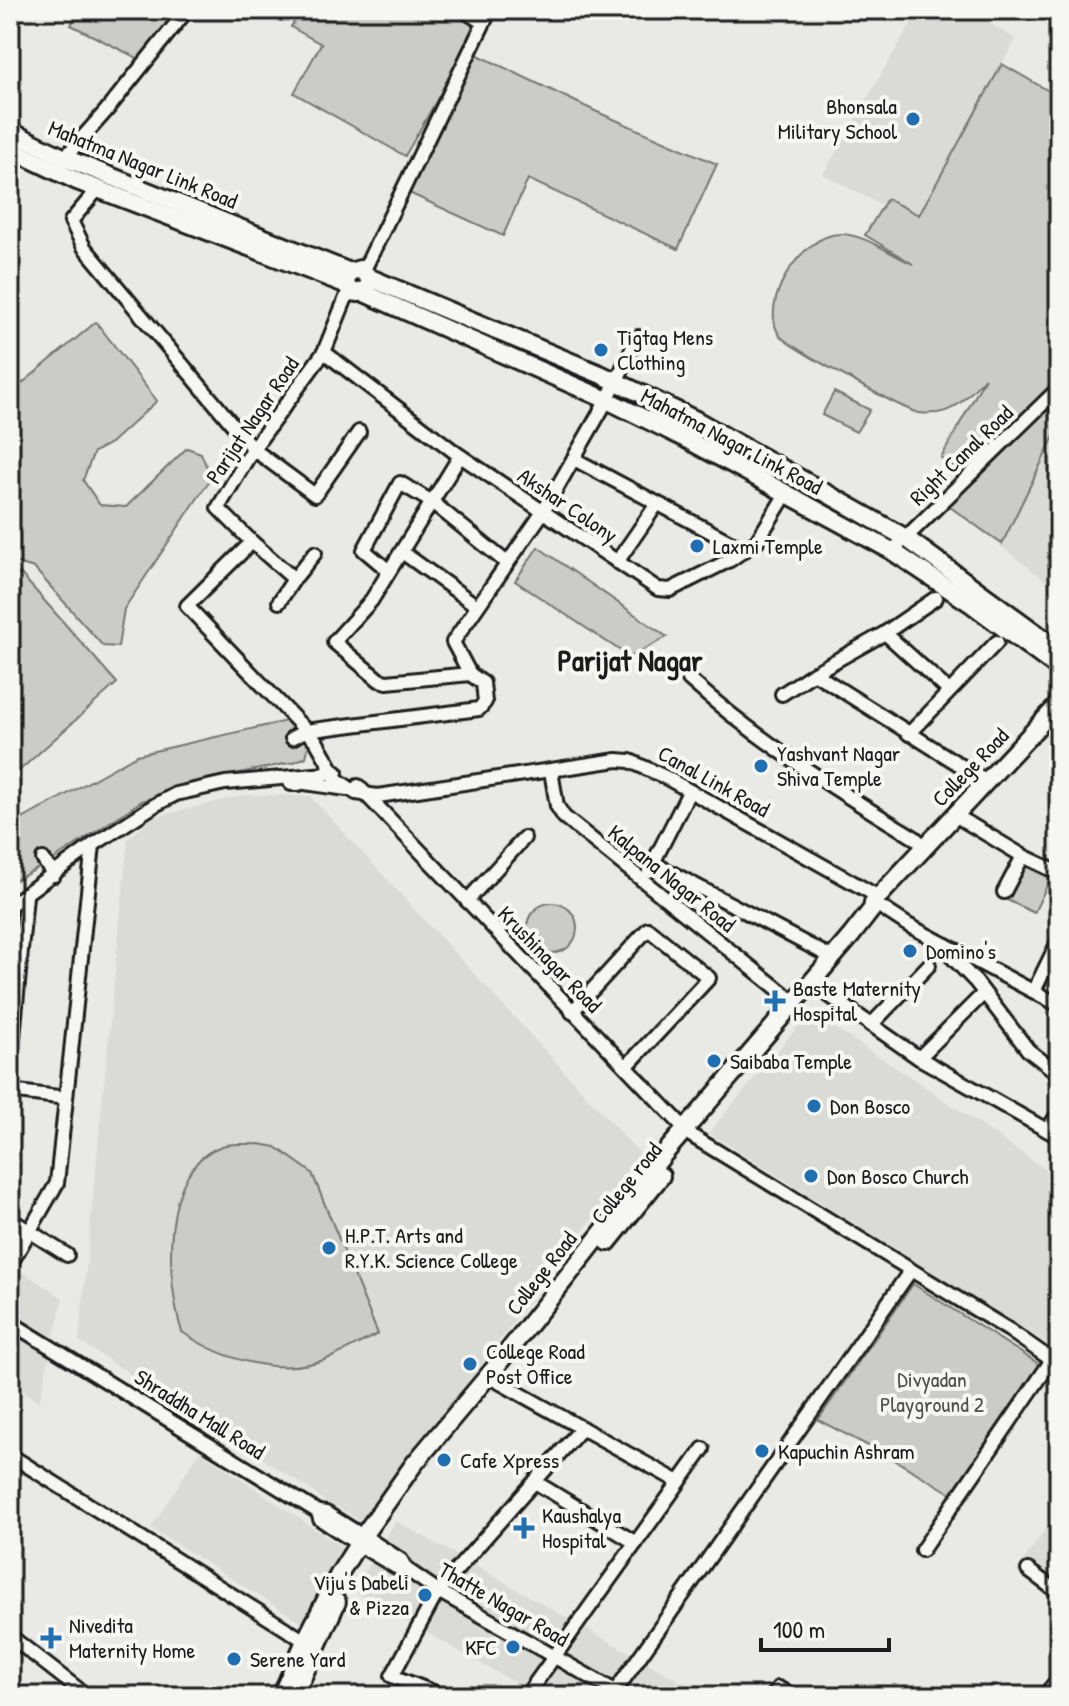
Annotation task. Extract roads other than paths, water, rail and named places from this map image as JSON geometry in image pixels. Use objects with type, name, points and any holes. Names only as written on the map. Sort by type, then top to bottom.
[{"type":"main road","name":"Mahatma Nagar Link Road","points":[[10,131],[98,189],[357,281],[686,439],[892,551],[970,603],[1059,669]]},
{"type":"main road","name":"Mahatma Nagar Link Road","points":[[10,149],[59,164],[617,382],[696,420],[906,538],[1059,650]]},
{"type":"main road","name":"College Road","points":[[281,1696],[296,1676],[305,1641],[414,1464],[924,846],[1059,704]]},
{"type":"main road","name":"College road","points":[[294,1696],[296,1676],[364,1542],[441,1445],[497,1381],[689,1133],[817,987],[880,902],[1058,722]]},
{"type":"main road","points":[[1047,1696],[1059,1681]]},
{"type":"street","points":[[59,164],[187,10]]},
{"type":"street","points":[[463,10],[482,22]]},
{"type":"street","name":"Parijat Nagar Road","points":[[252,542],[218,508],[253,449],[324,352],[490,10]]},
{"type":"street","points":[[98,189],[71,221],[84,247],[253,449],[315,495],[359,432]]},
{"type":"street","points":[[292,738],[305,731],[479,709],[485,702],[483,683],[470,674],[453,642],[543,512],[617,382],[638,337]]},
{"type":"street","name":"Akshar Colony","points":[[324,352],[460,456],[658,589],[670,590],[745,550],[757,541],[786,494]]},
{"type":"street","name":"Right Canal Road","points":[[892,551],[1059,388]]},
{"type":"street","points":[[460,456],[371,601],[334,642],[379,680],[387,682],[470,674]]},
{"type":"street","points":[[574,459],[745,550]]},
{"type":"street","points":[[389,571],[364,550],[400,483],[432,502],[507,563]]},
{"type":"street","points":[[617,562],[657,504]]},
{"type":"street","points":[[294,579],[252,542],[187,606],[305,731],[317,746],[331,774],[358,791]]},
{"type":"street","points":[[402,552],[477,606]]},
{"type":"street","points":[[279,602],[315,553]]},
{"type":"street","points":[[782,694],[885,633],[936,598]]},
{"type":"street","points":[[885,633],[949,691]]},
{"type":"street","points":[[909,734],[997,642]]},
{"type":"street","points":[[814,673],[987,782]]},
{"type":"street","points":[[689,679],[750,730],[831,787],[924,846]]},
{"type":"street","points":[[296,780],[313,767],[317,746]]},
{"type":"street","name":"Canal Link Road","points":[[10,905],[93,845],[176,794],[225,783],[273,779],[296,780],[378,796],[617,760],[630,761],[852,882],[910,919],[916,927],[1059,1005]]},
{"type":"street","name":"Kalpana Nagar Road","points":[[551,771],[557,806],[564,817],[793,1001]]},
{"type":"street","points":[[296,780],[331,774]]},
{"type":"street","name":"Krushinagar Road","points":[[358,791],[380,808],[689,1133],[1056,1362]]},
{"type":"street","points":[[644,881],[689,792]]},
{"type":"street","points":[[963,820],[1023,856],[1059,873]]},
{"type":"street","points":[[467,901],[524,838]]},
{"type":"street","points":[[10,1265],[57,1183],[93,845]]},
{"type":"street","points":[[1004,892],[1023,856]]},
{"type":"street","points":[[43,859],[54,875]]},
{"type":"street","points":[[653,863],[833,958]]},
{"type":"street","points":[[10,1070],[26,896]]},
{"type":"street","points":[[572,1012],[648,929],[709,978],[627,1066]]},
{"type":"street","points":[[1034,991],[1059,940]]},
{"type":"street","points":[[944,943],[951,956],[1028,1050],[1059,1074]]},
{"type":"street","points":[[871,1025],[929,965]]},
{"type":"street","points":[[817,987],[919,1058],[1059,1137]]},
{"type":"street","points":[[919,1058],[984,993]]},
{"type":"street","points":[[10,1091],[66,1098]]},
{"type":"street","points":[[1047,1130],[1059,1113]]},
{"type":"street","points":[[10,1219],[67,1255]]},
{"type":"street","points":[[617,1694],[911,1270]]},
{"type":"street","name":"Shraddha Mall Road","points":[[11,1324],[318,1512],[320,1519],[364,1542]]},
{"type":"street","points":[[922,1550],[1056,1362]]},
{"type":"street","points":[[497,1381],[679,1482]]},
{"type":"street","points":[[443,1696],[392,1676],[438,1591],[582,1428]]},
{"type":"street","points":[[526,1696],[703,1449]]},
{"type":"street","points":[[10,1455],[305,1641]]},
{"type":"street","points":[[535,1482],[636,1543]]},
{"type":"street","name":"Thatte Nagar Road","points":[[364,1542],[401,1560],[406,1569],[438,1591],[617,1694]]},
{"type":"street","points":[[1028,1570],[1059,1593]]},
{"type":"street","points":[[10,1636],[87,1696]]},
{"type":"street","points":[[10,1645],[75,1696]]},
{"type":"street","points":[[773,1696],[778,1688],[794,1696]]},
{"type":"place","name":"Bhonsala Military School","points":[[913,119]]},
{"type":"place","name":"Tigtag Mens Clothing","points":[[601,350]]},
{"type":"place","name":"Laxmi Temple","points":[[697,546]]},
{"type":"place","name":"Yashvant Nagar Shiva Temple","points":[[761,766]]},
{"type":"place","name":"Domino's","points":[[910,951]]},
{"type":"place","name":"Baste Maternity Hospital","points":[[775,1001]]},
{"type":"place","name":"Saibaba Temple","points":[[714,1061]]},
{"type":"place","name":"Don Bosco","points":[[814,1106]]},
{"type":"place","name":"Don Bosco Church","points":[[811,1176]]},
{"type":"place","name":"H.P.T. Arts and R.Y.K. Science College","points":[[329,1248]]},
{"type":"place","name":"College Road Post Office","points":[[470,1364]]},
{"type":"place","name":"Kapuchin Ashram","points":[[762,1451]]},
{"type":"place","name":"Cafe Xpress","points":[[444,1460]]},
{"type":"place","name":"Kaushalya Hospital","points":[[524,1528]]},
{"type":"place","name":"Viju's Dabeli & Pizza","points":[[425,1595]]},
{"type":"place","name":"Nivedita Maternity Home","points":[[51,1638]]},
{"type":"place","name":"KFC","points":[[513,1647]]},
{"type":"place","name":"Serene Yard","points":[[234,1659]]},
{"type":"district","name":"Parijat Nagar","points":[[630,661]]},
{"type":"park label","name":"Divyadan Playground 2","points":[[932,1392]]}]
